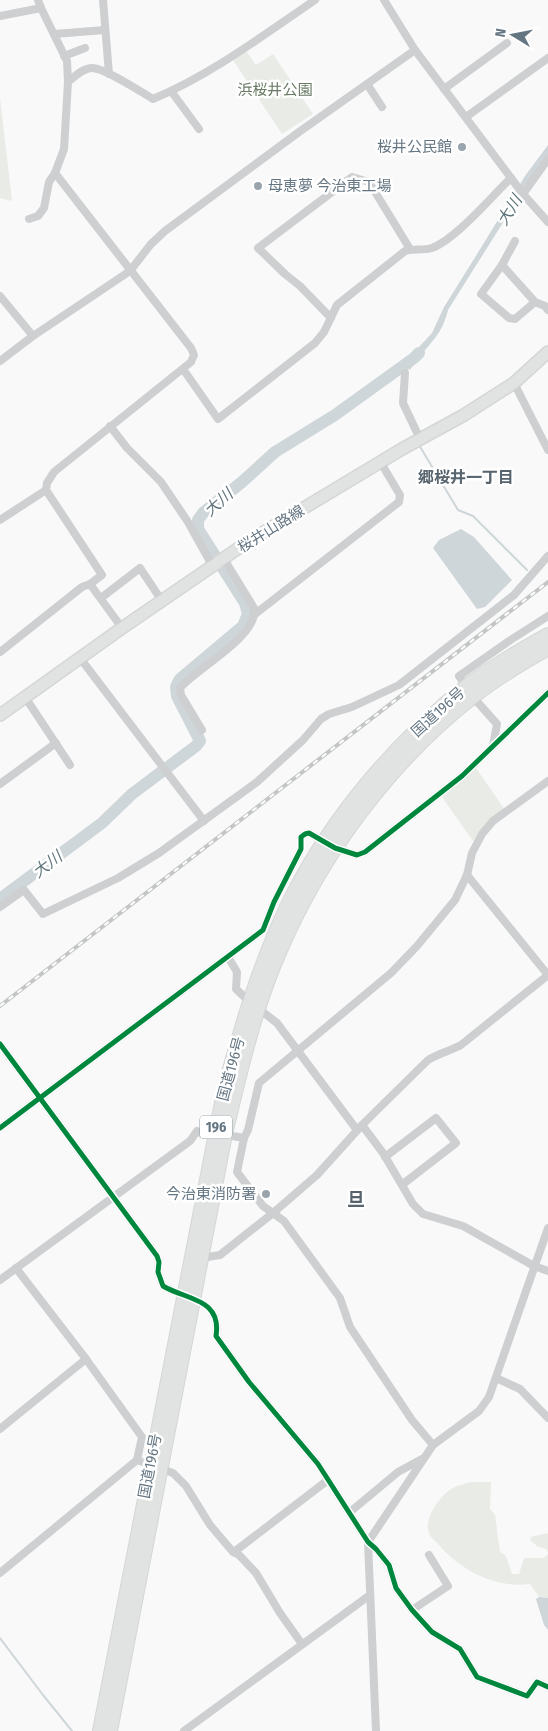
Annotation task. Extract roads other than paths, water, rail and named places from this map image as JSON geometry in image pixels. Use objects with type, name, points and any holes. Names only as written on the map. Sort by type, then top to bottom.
[{"type":"highway","name":"国道196号","points":[[110,1731],[156,1467],[220,1134],[246,1047],[254,1005],[330,845],[350,827],[384,782],[469,692],[519,652],[548,635]]},
{"type":"highway","name":"国道196号","points":[[469,692],[500,677],[548,648]]},
{"type":"highway","name":"国道196号","points":[[188,1296],[201,1258],[220,1134]]},
{"type":"highway","name":"国道196号","points":[[100,1731],[156,1467]]},
{"type":"main road","name":"桜井山路線","points":[[0,715],[122,628],[250,541],[420,439],[464,415],[514,383],[548,352]]},
{"type":"street","points":[[104,0],[110,74]]},
{"type":"street","points":[[68,82],[83,70],[92,68],[110,74],[154,99],[172,91],[252,44],[315,0]]},
{"type":"street","points":[[384,0],[415,50],[523,194],[548,222]]},
{"type":"street","points":[[0,16],[40,4],[67,61],[68,82],[64,149],[55,173],[49,182],[44,208],[38,216],[29,219]]},
{"type":"street","points":[[54,34],[105,30]]},
{"type":"street","points":[[444,88],[507,43]]},
{"type":"street","points":[[64,56],[85,48]]},
{"type":"street","points":[[0,361],[33,336],[130,271],[151,244],[165,231],[415,50]]},
{"type":"street","points":[[466,117],[548,58]]},
{"type":"street","points":[[368,84],[382,107]]},
{"type":"street","points":[[172,91],[199,129]]},
{"type":"street","points":[[523,194],[548,159]]},
{"type":"street","points":[[0,652],[82,587],[90,584],[102,574],[46,490],[46,483],[54,472],[183,369],[191,362],[194,355],[191,348],[55,173]]},
{"type":"street","points":[[331,318],[300,286],[258,248],[352,177],[369,182],[410,249]]},
{"type":"street","points":[[183,369],[218,420],[314,343],[324,332],[337,305],[405,251],[410,249],[430,249],[440,244],[471,218],[511,178]]},
{"type":"street","points":[[515,241],[502,265],[481,294],[509,318],[515,319],[534,302]]},
{"type":"street","points":[[502,265],[534,302],[545,306],[548,310]]},
{"type":"street","points":[[0,296],[33,336]]},
{"type":"street","points":[[404,373],[403,403],[420,439]]},
{"type":"street","points":[[514,383],[548,450]]},
{"type":"street","points":[[110,426],[127,448],[161,482],[188,522],[213,567]]},
{"type":"street","points":[[202,730],[181,695],[180,688],[247,632],[255,614],[399,502],[400,495],[380,464]]},
{"type":"street","points":[[0,520],[46,490]]},
{"type":"street","points":[[0,907],[24,890],[43,914],[118,878],[159,853],[257,782],[303,740],[321,719],[399,685],[514,594],[548,556]]},
{"type":"street","points":[[224,559],[254,608],[255,614]]},
{"type":"street","points":[[101,598],[140,568],[162,601]]},
{"type":"street","points":[[90,584],[122,628]]},
{"type":"street","points":[[494,746],[496,724],[469,692],[459,676],[502,645],[548,616]]},
{"type":"street","points":[[80,658],[204,821]]},
{"type":"street","points":[[0,1128],[263,930],[274,902],[301,850],[301,837],[309,833],[330,845],[357,855],[365,852],[439,795],[494,746],[548,693]]},
{"type":"street","points":[[25,697],[70,764]]},
{"type":"street","points":[[0,784],[56,743]]},
{"type":"street","points":[[434,1445],[412,1420],[350,1327],[340,1298],[284,1221],[262,1206],[237,1172],[259,1083],[391,973],[418,946],[455,900],[467,875],[472,853],[482,834],[504,812],[547,784]]},
{"type":"street","points":[[201,1258],[220,1255],[273,1213],[317,1175],[360,1128],[428,1060],[439,1053],[449,1051],[461,1045],[548,975],[467,875]]},
{"type":"street","points":[[228,957],[237,972],[236,989],[276,1023],[360,1128],[386,1157],[413,1204],[423,1214],[463,1226],[548,1272]]},
{"type":"street","points":[[0,1044],[157,1256],[159,1262],[158,1272],[163,1286],[188,1296],[206,1306],[214,1314],[218,1325],[216,1336],[249,1382],[318,1464],[368,1542],[389,1565],[396,1588],[412,1610],[432,1632],[460,1649],[477,1677],[526,1696],[537,1682],[548,1687]]},
{"type":"street","points":[[386,1157],[436,1118],[456,1143],[402,1184]]},
{"type":"street","points":[[0,1280],[190,1141],[197,1131],[204,1135],[220,1134],[244,1138]]},
{"type":"street","points":[[376,1731],[368,1542],[434,1445],[479,1411],[489,1397],[548,1228]]},
{"type":"street","points":[[0,1573],[137,1460],[142,1437],[86,1359],[16,1268]]},
{"type":"street","points":[[0,1428],[86,1359]]},
{"type":"street","points":[[496,1378],[520,1389],[548,1418]]},
{"type":"street","points":[[350,1512],[398,1472],[425,1457]]},
{"type":"street","points":[[137,1460],[173,1473],[186,1486],[210,1525],[256,1573],[280,1613],[302,1644]]},
{"type":"street","points":[[234,1552],[328,1480]]},
{"type":"street","points":[[412,1610],[448,1586],[429,1555]]},
{"type":"street","points":[[184,1731],[370,1595]]},
{"type":"water","points":[[548,145],[548,156],[521,194],[448,310],[440,331],[410,370],[406,367],[405,362],[432,333],[444,307],[525,176]]},
{"type":"water","points":[[461,529],[474,537],[512,580],[485,607],[477,609],[433,548],[439,540]]},
{"type":"water","points":[[539,1597],[548,1598],[548,1630],[544,1625],[536,1599]]},
{"type":"waterway","name":"大川","points":[[0,899],[102,823],[132,794],[200,741],[177,696],[176,687],[180,679],[243,626],[248,614],[245,603],[198,529],[198,520],[203,513],[242,482],[275,452],[335,415],[419,353]]},
{"type":"waterway","points":[[419,445],[458,510],[473,516],[527,570]]},
{"type":"waterway","points":[[0,1638],[72,1731]]},
{"type":"railway","points":[[0,1006],[548,582]]},
{"type":"place","name":"桜井公民館","points":[[462,147]]},
{"type":"place","name":"母恵夢 今治東工場","points":[[258,186]]},
{"type":"place","name":"今治東消防署","points":[[266,1194]]},
{"type":"district","name":"郷桜井一丁目","points":[[466,477]]},
{"type":"district","name":"旦","points":[[356,1200]]},
{"type":"park label","name":"浜桜井公園","points":[[275,90]]}]
